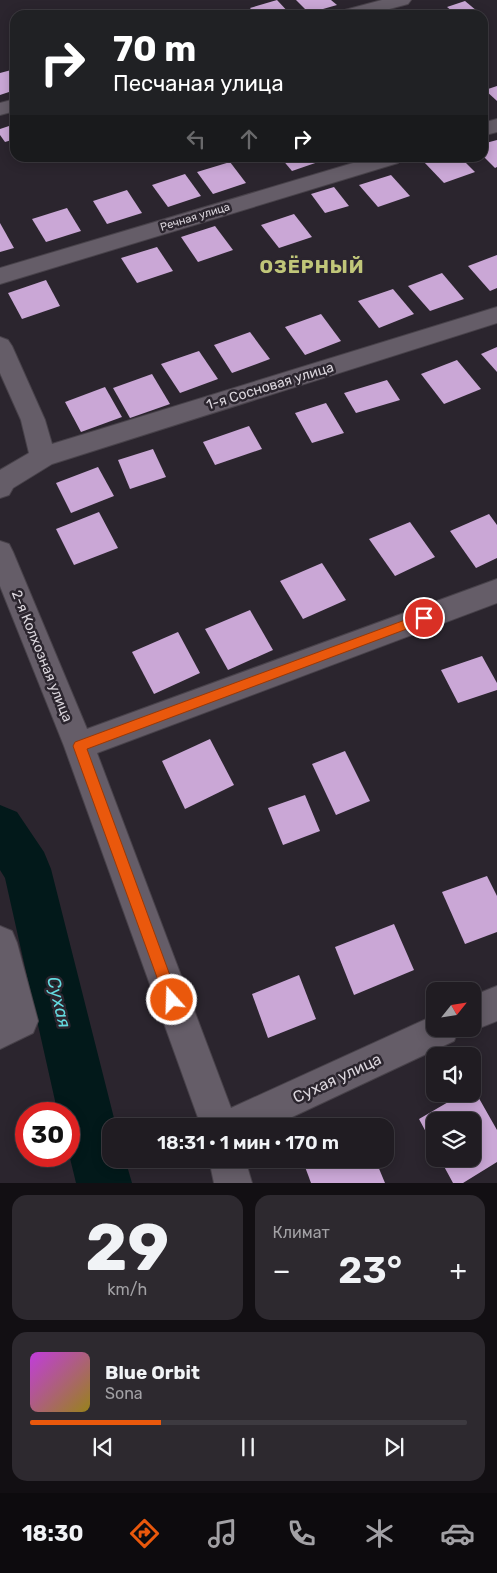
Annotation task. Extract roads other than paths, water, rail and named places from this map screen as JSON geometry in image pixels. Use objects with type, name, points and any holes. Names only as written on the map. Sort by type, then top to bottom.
[{"type":"street","points":[[365,10],[402,0]]},
{"type":"street","name":"Речная улица","points":[[0,276],[378,162]]},
{"type":"street","name":"1-я Сосновая улица","points":[[43,457],[497,315]]},
{"type":"street","points":[[0,346],[33,420],[43,457],[2,482],[0,488]]},
{"type":"street","name":"2-я Колхозная улица","points":[[0,552],[79,746],[216,1118]]},
{"type":"street","points":[[79,746],[497,591]]},
{"type":"street","points":[[0,944],[21,1021],[0,1032]]},
{"type":"street","points":[[481,1010],[497,1003]]},
{"type":"street","name":"Сухая улица","points":[[250,1118],[426,1036]]},
{"type":"street","points":[[229,1168],[233,1183]]},
{"type":"waterway","name":"Сухая","points":[[0,828],[27,869],[71,1059],[104,1183]]},
{"type":"district","name":"ОЗЁРНЫЙ","points":[[312,266]]}]
